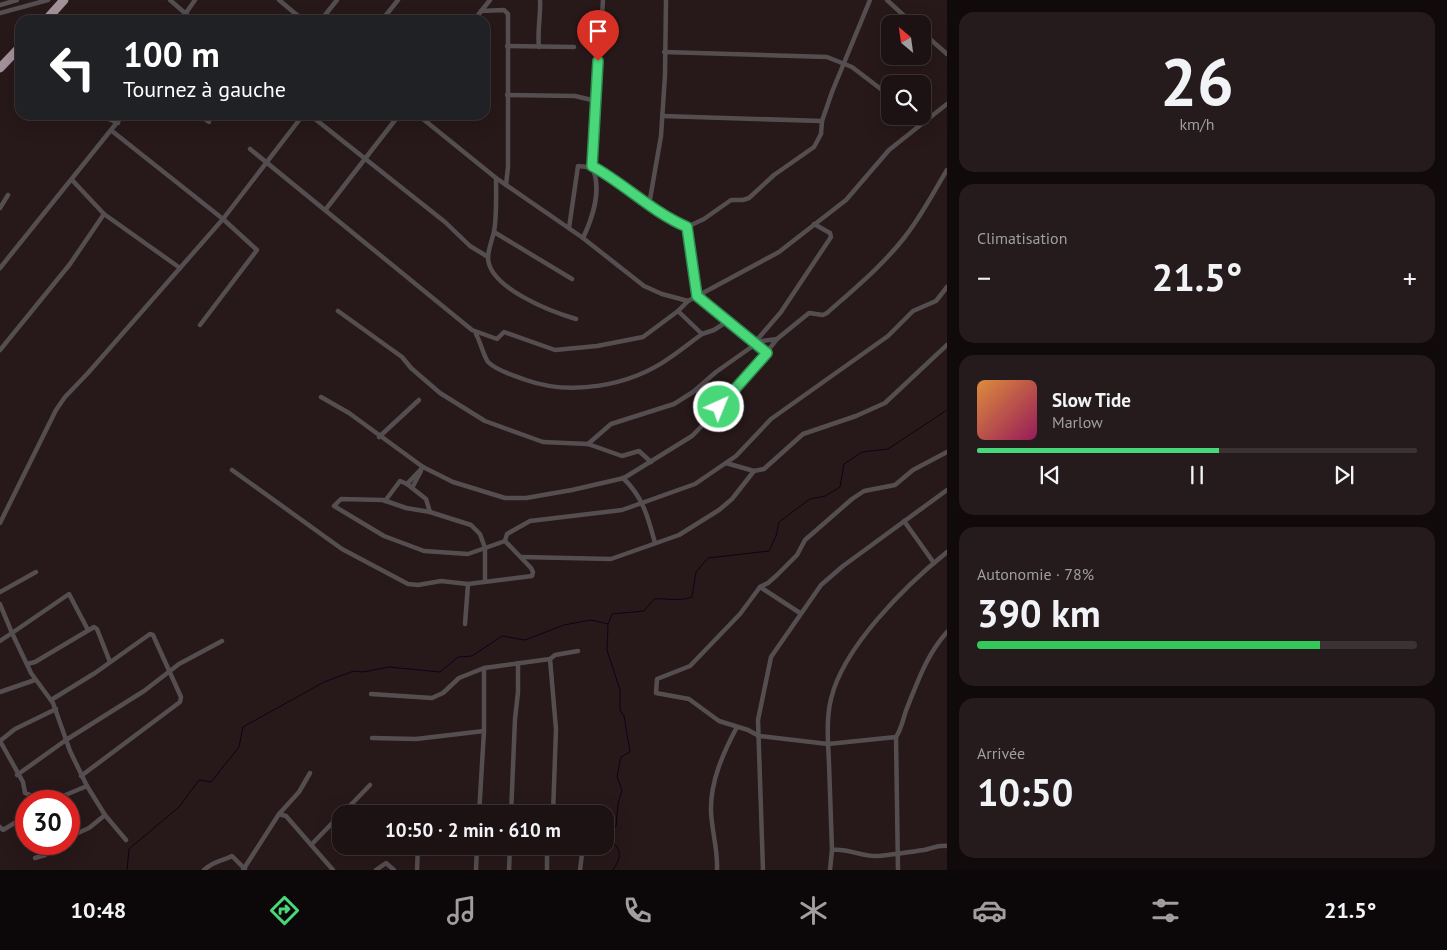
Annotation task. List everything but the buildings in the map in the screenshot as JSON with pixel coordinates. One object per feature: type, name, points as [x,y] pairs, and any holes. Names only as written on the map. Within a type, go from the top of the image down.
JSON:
[{"type":"highway","points":[[50,15],[64,0]]},
{"type":"highway","points":[[0,68],[15,58]]},
{"type":"street","points":[[0,5],[17,0]]},
{"type":"street","points":[[0,12],[48,0]]},
{"type":"street","points":[[170,0],[187,15]]},
{"type":"street","points":[[185,13],[195,0]]},
{"type":"street","points":[[279,0],[297,15]]},
{"type":"street","points":[[325,15],[337,0]]},
{"type":"street","points":[[386,15],[398,0]]},
{"type":"street","points":[[478,15],[490,0]]},
{"type":"street","points":[[539,46],[537,31],[541,15],[540,0]]},
{"type":"street","points":[[583,238],[590,221],[598,183],[592,166],[603,0]]},
{"type":"street","points":[[649,205],[662,116],[666,0]]},
{"type":"street","points":[[569,228],[578,166],[592,166],[611,176],[673,222],[687,227],[704,219],[731,200],[749,198],[774,175],[811,150],[820,134],[822,121],[844,62],[870,0]]},
{"type":"street","points":[[887,0],[903,15]]},
{"type":"street","points":[[481,11],[504,10],[508,14],[510,22],[507,46],[508,167],[506,185]]},
{"type":"street","points":[[931,40],[947,54]]},
{"type":"street","points":[[507,46],[574,47]]},
{"type":"street","points":[[664,52],[827,57],[844,62],[865,75],[881,88]]},
{"type":"street","points":[[507,95],[575,96],[596,101]]},
{"type":"street","points":[[250,148],[326,209],[397,271],[476,333],[497,339],[504,332],[555,350],[579,348],[643,337],[678,311],[688,301],[769,260],[846,200],[884,155],[947,104]]},
{"type":"street","points":[[662,116],[822,121]]},
{"type":"street","points":[[111,120],[118,123]]},
{"type":"street","points":[[0,268],[120,120]]},
{"type":"street","points":[[0,523],[50,419],[64,397],[88,373],[223,219],[299,120]]},
{"type":"street","points":[[316,120],[445,222],[478,252],[488,257]]},
{"type":"street","points":[[326,209],[395,120]]},
{"type":"street","points":[[424,120],[496,178],[583,238],[644,286],[662,294],[688,301]]},
{"type":"street","points":[[112,131],[223,219],[257,250],[200,325]]},
{"type":"street","points":[[321,397],[349,413],[379,437],[423,467],[453,482],[505,498],[526,498],[623,478],[692,436],[734,392],[777,339],[810,313],[823,315],[827,313],[875,270],[904,239],[923,213],[947,170]]},
{"type":"street","points":[[496,178],[494,232],[488,257],[490,267],[495,275],[512,289],[542,307],[576,319]]},
{"type":"street","points":[[73,180],[104,214],[180,268]]},
{"type":"street","points":[[0,208],[8,195]]},
{"type":"street","points":[[0,350],[70,264],[104,214]]},
{"type":"street","points":[[588,444],[611,424],[674,404],[694,392],[754,342],[781,312],[831,237],[830,233],[814,224]]},
{"type":"street","points":[[687,227],[697,296],[767,353]]},
{"type":"street","points":[[494,232],[572,279]]},
{"type":"street","points":[[485,580],[485,548],[480,534],[471,525],[386,501],[341,499],[334,506],[384,536],[424,551],[468,554],[481,551],[485,548],[504,541],[507,534],[530,520],[622,510],[642,503],[695,484],[726,463],[770,419],[888,336],[913,311],[936,301],[947,287]]},
{"type":"street","points":[[338,311],[402,357],[411,368],[440,393],[485,422],[516,431],[536,440],[588,444],[622,456],[639,451],[651,462]]},
{"type":"street","points":[[678,311],[702,334]]},
{"type":"street","points":[[476,333],[489,363],[514,376],[538,384],[571,388],[602,384],[637,374],[668,360],[702,334],[714,330],[728,320]]},
{"type":"street","points":[[754,342],[777,339]]},
{"type":"street","points":[[522,557],[612,559],[679,534],[719,510],[732,499],[754,471],[770,465],[804,434],[856,416],[885,403],[947,345]]},
{"type":"street","points":[[379,437],[419,400]]},
{"type":"street","points":[[896,737],[828,744],[759,736],[748,730],[719,721],[688,699],[656,693],[656,679],[690,666],[750,603],[760,586],[768,583],[777,575],[797,555],[805,540],[852,499],[864,491],[896,485],[913,470],[947,452]]},
{"type":"street","points":[[726,463],[754,471]]},
{"type":"street","points":[[407,484],[423,467]]},
{"type":"street","points":[[412,488],[423,467]]},
{"type":"street","points":[[232,470],[342,549],[408,584],[418,586],[441,581],[468,584],[485,580],[532,576],[533,572],[522,557],[504,541]]},
{"type":"street","points":[[623,478],[635,489],[642,503],[655,543]]},
{"type":"street","points":[[386,501],[396,484],[400,481],[407,484],[426,499],[430,512]]},
{"type":"street","points":[[763,870],[758,720],[771,657],[821,585],[947,490]]},
{"type":"street","points":[[904,522],[934,563]]},
{"type":"street","points":[[830,870],[832,850],[828,744],[830,699],[843,666],[895,600],[947,552]]},
{"type":"street","points":[[0,592],[36,572]]},
{"type":"street","points":[[465,624],[468,584]]},
{"type":"street","points":[[760,586],[800,613]]},
{"type":"street","points":[[0,641],[69,594],[88,630]]},
{"type":"street","points":[[0,604],[26,664],[35,680],[56,708],[66,740],[81,776],[105,815],[126,840]]},
{"type":"street","points":[[26,664],[35,662],[94,627],[97,629],[110,662]]},
{"type":"street","points":[[898,870],[896,737],[902,726],[906,709],[925,662],[947,632]]},
{"type":"street","points":[[51,700],[150,634],[153,636],[170,670],[181,699],[180,702],[81,776]]},
{"type":"street","points":[[17,775],[66,740],[144,691],[170,670],[222,641]]},
{"type":"street","points":[[371,694],[432,698],[443,693],[459,678],[484,668],[550,659],[555,655],[578,651]]},
{"type":"street","points":[[550,659],[556,729],[553,805]]},
{"type":"street","points":[[512,805],[518,663]]},
{"type":"street","points":[[480,805],[484,732],[484,668]]},
{"type":"street","points":[[0,692],[35,680]]},
{"type":"street","points":[[24,790],[23,782],[2,749],[0,741],[14,730],[56,708]]},
{"type":"street","points":[[717,870],[718,855],[711,811],[714,788],[718,768],[737,727]]},
{"type":"street","points":[[372,738],[416,739],[484,732]]},
{"type":"street","points":[[204,870],[213,861],[225,860],[232,856],[244,869],[280,814],[299,792],[310,773]]},
{"type":"street","points":[[350,805],[370,785]]},
{"type":"street","points":[[77,790],[87,786]]},
{"type":"street","points":[[280,814],[286,816],[334,870]]},
{"type":"street","points":[[80,832],[89,828],[105,815]]},
{"type":"street","points":[[0,827],[3,830],[15,823]]},
{"type":"street","points":[[311,845],[332,823]]},
{"type":"street","points":[[832,850],[844,848],[868,856],[947,846]]},
{"type":"street","points":[[35,858],[45,855]]},
{"type":"street","points":[[417,870],[418,855]]},
{"type":"street","points":[[476,870],[477,855]]},
{"type":"street","points":[[509,870],[510,855]]},
{"type":"street","points":[[547,855],[547,869]]},
{"type":"street","points":[[580,870],[582,855]]},
{"type":"street","points":[[376,870],[386,863],[394,870]]},
{"type":"waterway","points":[[127,870],[129,849],[179,807],[199,780],[211,782],[239,747],[243,727],[324,682],[354,671],[363,672],[389,667],[440,672],[458,657],[472,656],[502,636],[525,640],[564,625],[591,620],[608,624],[612,614],[644,611],[654,599],[678,600],[692,597],[696,572],[708,558],[769,551],[776,536],[779,522],[810,499],[825,496],[840,487],[844,464],[862,452],[888,449],[947,410]]},
{"type":"waterway","points":[[608,625],[607,650],[620,690],[620,710],[624,716],[630,752],[621,757],[617,777],[622,790],[618,804],[616,826],[610,833],[610,840],[619,851],[619,858],[613,870]]},
{"type":"route","points":[[598,61],[592,166],[611,176],[673,222],[687,227],[697,296],[722,314],[745,337],[767,353],[719,407]]}]
